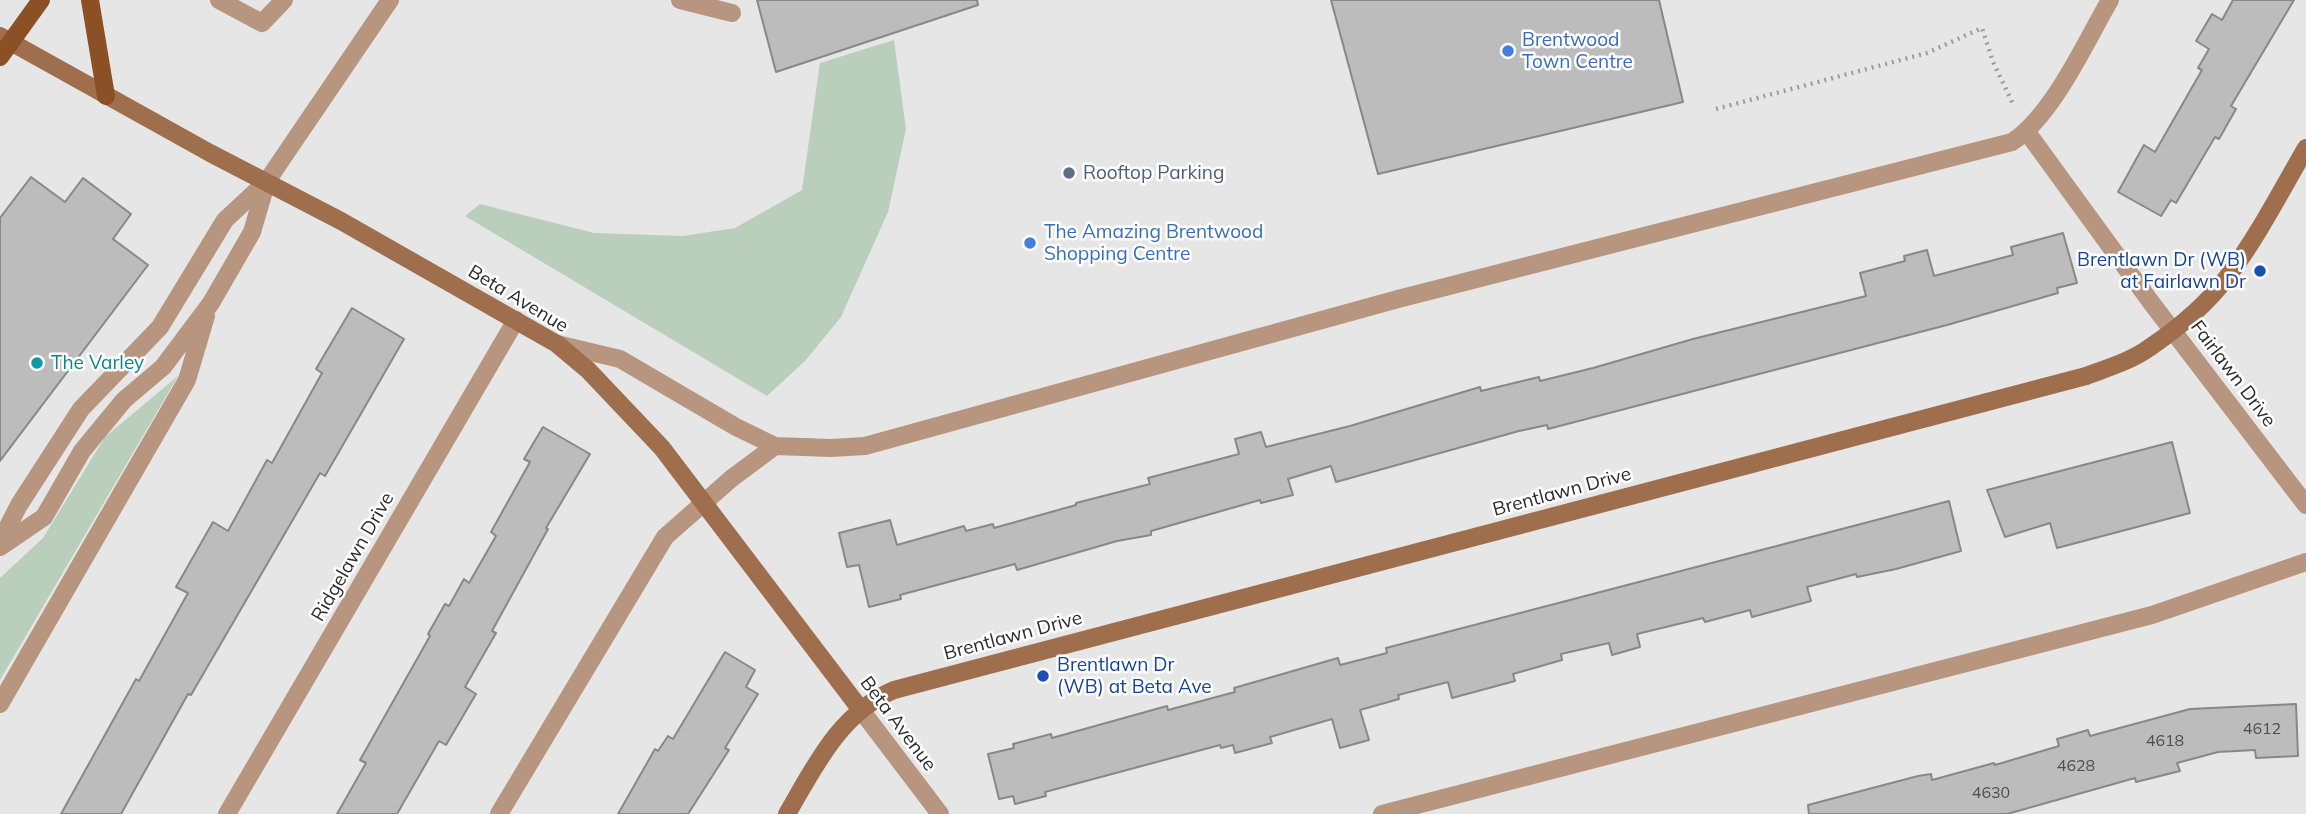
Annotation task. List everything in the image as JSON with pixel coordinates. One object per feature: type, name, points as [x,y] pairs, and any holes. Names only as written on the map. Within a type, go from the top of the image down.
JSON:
[{"type":"main road","points":[[4,45],[41,0]]},
{"type":"main road","points":[[90,0],[106,96]]},
{"type":"street","points":[[219,0],[262,23],[284,0]]},
{"type":"street","points":[[0,542],[19,505],[80,409],[160,327],[225,219],[267,181],[390,0]]},
{"type":"street","points":[[680,0],[732,13]]},
{"type":"street","points":[[557,344],[620,359],[736,427],[775,446],[865,446],[1398,299],[2012,142],[2027,132],[2054,97],[2110,0]]},
{"type":"street","name":"Beta Avenue","points":[[4,45],[267,181],[557,344],[625,407],[662,448],[940,814]]},
{"type":"street","name":"Fairlawn Drive","points":[[2027,132],[2150,301],[2306,505]]},
{"type":"street","name":"Brentlawn Drive","points":[[787,814],[839,730],[861,710],[894,690],[2086,376],[2123,362],[2148,349],[2173,329],[2227,278],[2249,246],[2306,148]]},
{"type":"street","points":[[0,547],[44,517],[82,451],[124,400],[163,367],[211,303],[252,232],[267,181]]},
{"type":"street","points":[[0,704],[187,380],[211,303]]},
{"type":"street","name":"Ridgelawn Drive","points":[[226,814],[516,320]]},
{"type":"street","points":[[499,814],[666,537],[732,478],[775,446]]},
{"type":"street","points":[[1382,814],[2152,615],[2306,562]]},
{"type":"path","points":[[1716,109],[1927,53],[1982,28],[1993,62],[2027,132]]},
{"type":"green space","points":[[894,40],[906,129],[888,212],[841,317],[805,361],[767,396],[465,216],[480,204],[594,233],[683,236],[735,228],[802,190],[820,63]]},
{"type":"green space","points":[[178,376],[0,680],[0,578],[43,538],[105,437]]},
{"type":"building","points":[[757,0],[977,0],[978,5],[776,72]]},
{"type":"building","name":"Brentwood Town Centre","points":[[1331,0],[1659,0],[1683,102],[1378,174]]},
{"type":"building","points":[[2233,0],[2294,0],[2231,106],[2236,109],[2219,139],[2215,137],[2176,203],[2171,200],[2161,216],[2118,192],[2144,145],[2155,152],[2202,70],[2198,68],[2209,49],[2196,41],[2212,14],[2222,20]]},
{"type":"building","name":"The Varley","points":[[31,177],[65,202],[83,178],[131,214],[113,239],[148,265],[0,461],[0,218]]},
{"type":"building","points":[[2063,233],[2077,283],[2057,288],[2058,293],[1947,325],[1548,429],[1547,425],[1519,431],[1336,482],[1331,466],[1288,479],[1293,495],[1261,503],[1260,500],[1151,531],[1151,535],[1117,541],[1017,570],[1015,564],[900,595],[901,599],[869,607],[859,565],[847,567],[839,533],[890,520],[897,545],[964,526],[966,531],[993,524],[994,528],[1150,484],[1148,478],[1239,454],[1235,439],[1261,432],[1266,447],[1350,426],[1480,387],[1481,391],[1593,368],[1693,339],[1866,296],[1860,273],[1905,261],[1904,256],[1927,250],[1934,276],[2013,255],[2011,247]]},
{"type":"building","points":[[352,308],[404,339],[325,476],[320,473],[191,695],[188,694],[121,814],[61,814],[136,679],[139,681],[188,593],[176,587],[213,522],[228,531],[267,460],[272,463],[322,373],[316,369]]},
{"type":"building","points":[[543,427],[590,454],[546,528],[548,529],[492,631],[496,633],[465,687],[476,694],[446,745],[439,741],[397,814],[337,814],[366,763],[360,760],[430,636],[428,634],[445,604],[449,606],[464,579],[469,583],[496,536],[491,532],[530,462],[524,459]]},
{"type":"building","points":[[2172,442],[2190,513],[2057,548],[2050,523],[2005,537],[1987,490]]},
{"type":"building","points":[[1949,501],[1961,551],[1896,569],[1857,577],[1856,574],[1807,587],[1811,601],[1752,617],[1750,610],[1705,622],[1703,618],[1637,634],[1640,647],[1612,655],[1609,643],[1561,654],[1562,660],[1513,674],[1515,681],[1452,698],[1448,682],[1398,695],[1399,699],[1360,710],[1369,740],[1340,748],[1332,719],[1270,737],[1272,743],[1235,753],[1233,745],[1221,748],[1220,745],[1045,792],[1046,796],[1015,804],[1013,796],[999,799],[988,754],[1014,748],[1013,744],[1051,734],[1052,738],[1167,706],[1168,710],[1235,692],[1234,688],[1338,658],[1340,665],[1387,653],[1386,648]]},
{"type":"building","points":[[725,652],[755,670],[746,687],[758,694],[725,748],[729,750],[688,814],[618,814],[655,749],[658,751],[668,736],[673,739]]},
{"type":"building","points":[[2296,704],[2298,756],[2256,758],[2255,750],[2218,752],[2177,763],[2180,771],[2136,782],[2135,778],[2007,814],[1809,814],[1808,805],[1918,776],[1931,774],[1932,780],[1994,763],[1995,765],[2059,746],[2057,739],[2088,730],[2090,736],[2190,709]]},
{"type":"place","name":"Brentwood Town Centre","points":[[1508,51]]},
{"type":"place","name":"Rooftop Parking","points":[[1069,173]]},
{"type":"place","name":"The Amazing Brentwood Shopping Centre","points":[[1030,243]]},
{"type":"place","name":"Brentlawn Dr (WB) at Fairlawn Dr","points":[[2260,271]]},
{"type":"place","name":"The Varley","points":[[37,363]]},
{"type":"place","name":"Brentlawn Dr (WB) at Beta Ave","points":[[1043,676]]}]
